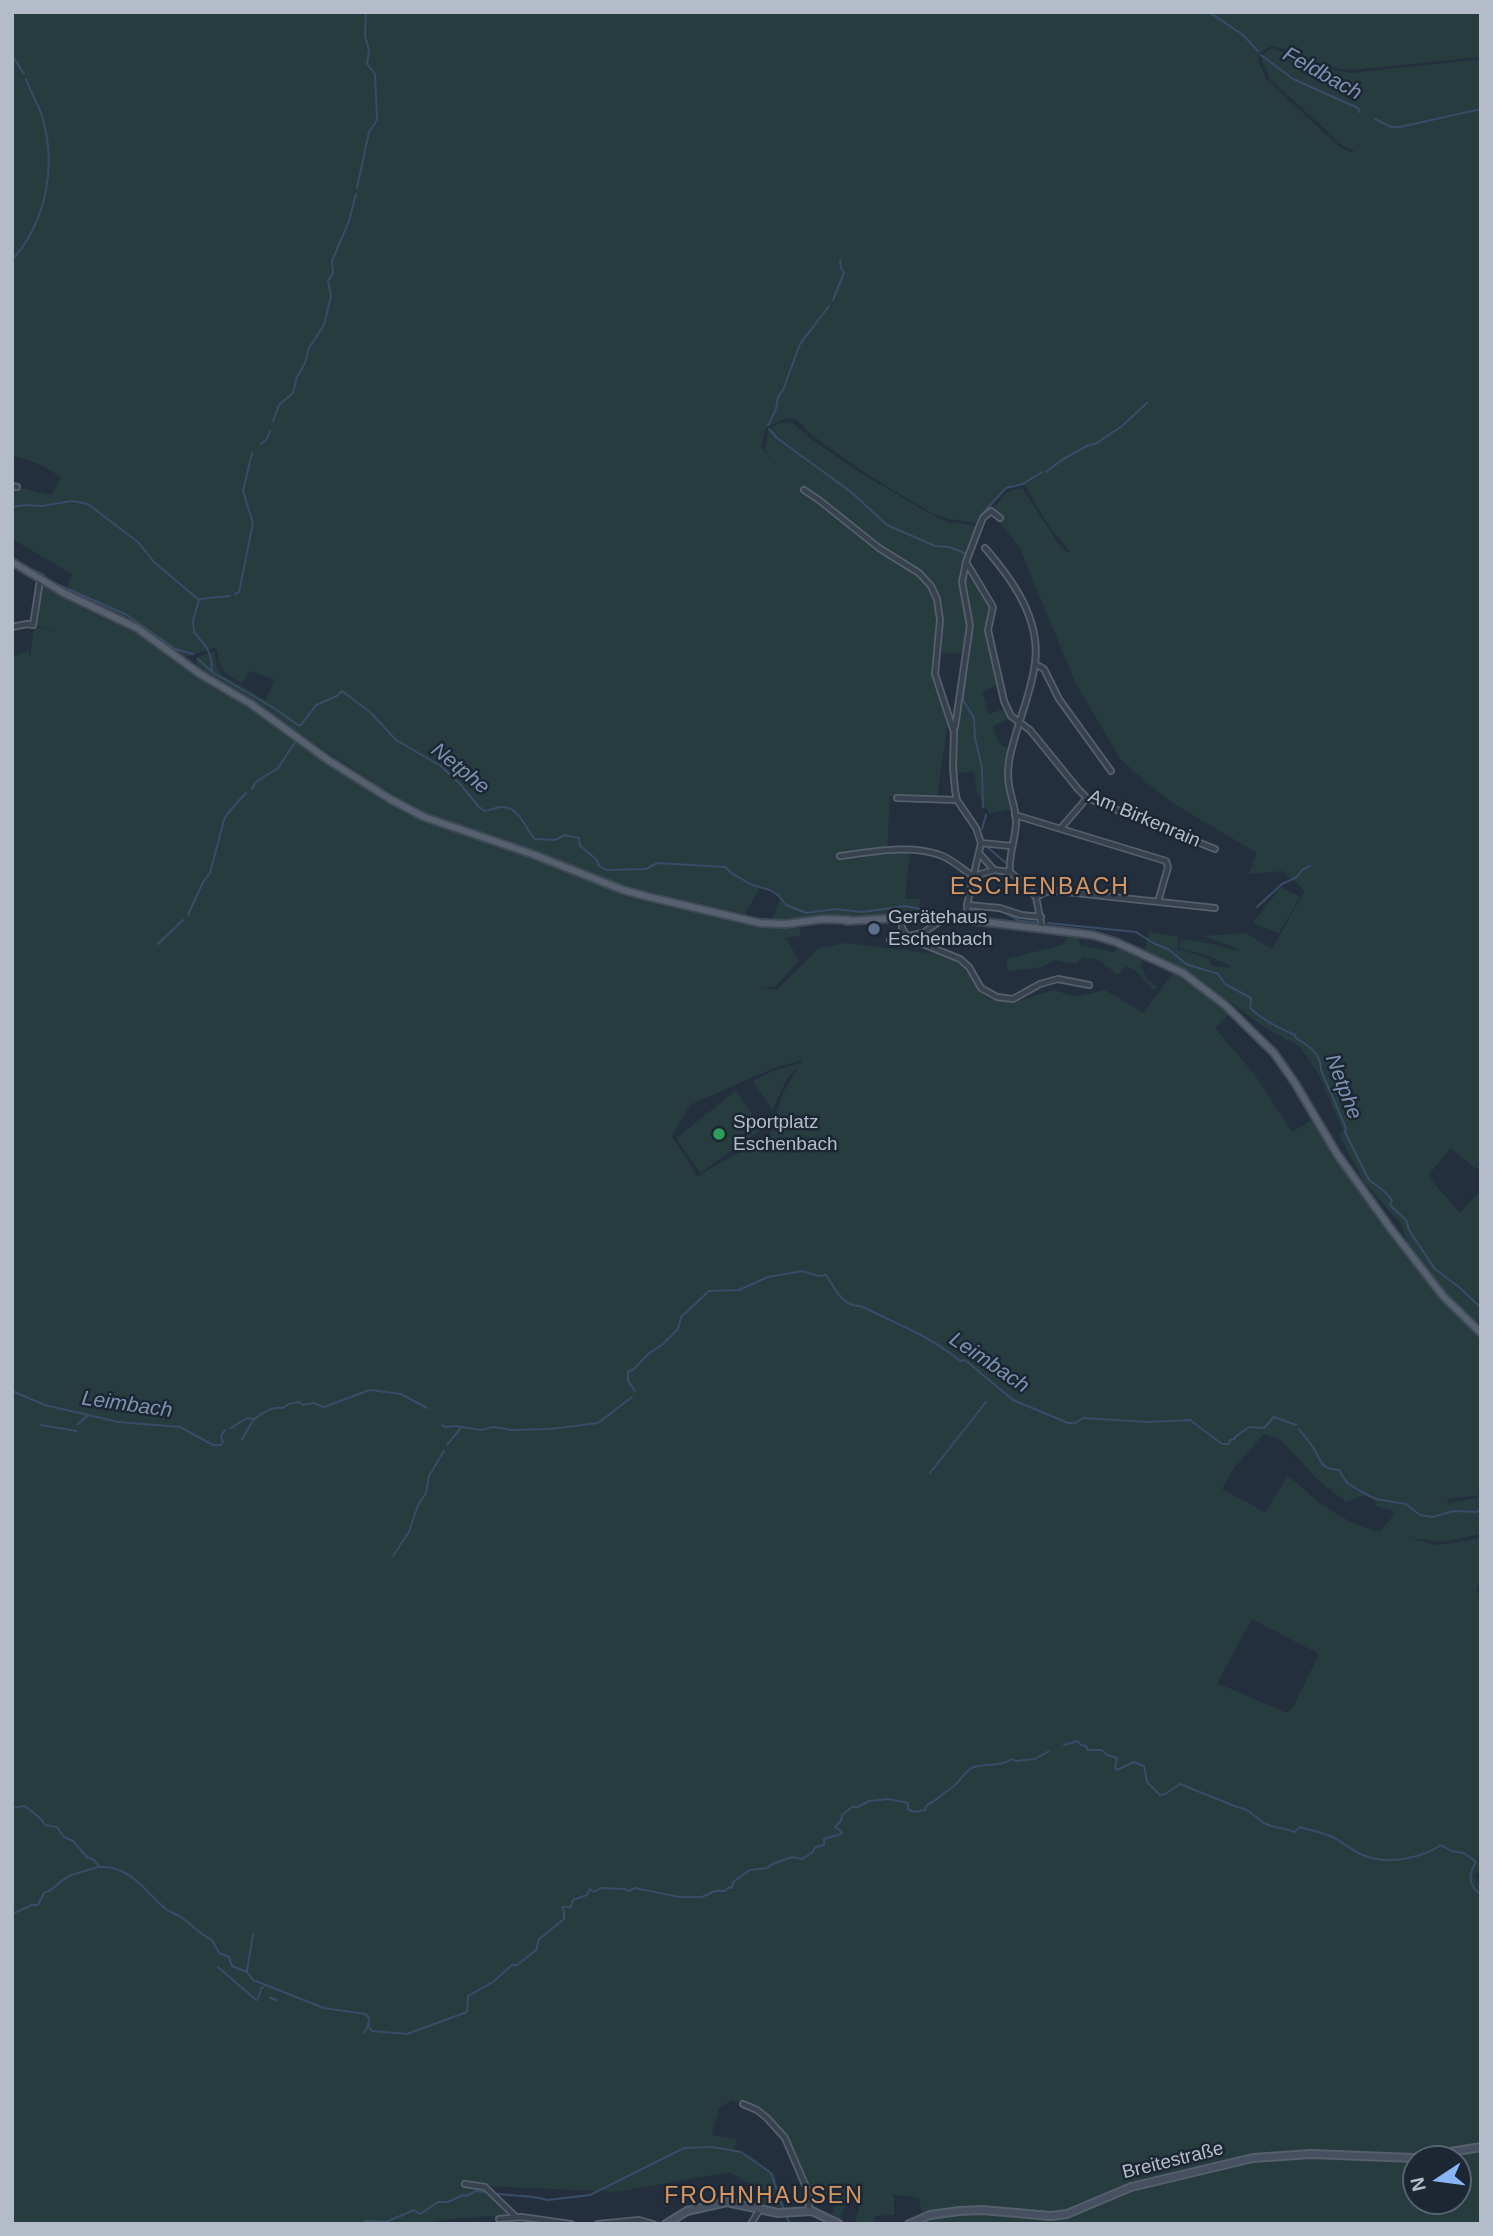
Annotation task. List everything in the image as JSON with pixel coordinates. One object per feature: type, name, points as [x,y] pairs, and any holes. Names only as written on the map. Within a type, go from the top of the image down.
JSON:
[{"type":"main road","points":[[12,562],[40,580],[130,624],[363,782],[424,817],[532,854],[622,890],[776,925],[823,919],[944,919],[967,912],[1042,928],[1093,935],[1116,942],[1183,973],[1225,1005],[1273,1053],[1295,1083],[1337,1154],[1391,1229],[1443,1296],[1481,1333]]},
{"type":"street","points":[[804,490],[879,548],[914,569],[931,586],[939,609],[935,674],[954,732]]},
{"type":"street","points":[[1000,518],[991,511],[983,519],[966,562],[962,582],[970,626],[954,732],[953,767],[957,800],[976,828],[981,843],[967,912],[1000,908],[1021,915],[1041,917]]},
{"type":"street","points":[[985,548],[1007,574],[1025,606],[1036,645],[1035,664],[1009,772],[1008,790],[1016,825],[1010,872]]},
{"type":"street","name":"Am Birkenrain","points":[[966,562],[993,607],[988,630],[1001,690],[1011,716],[1030,730],[1087,798],[1215,849]]},
{"type":"street","points":[[12,627],[33,625],[40,580]]},
{"type":"street","points":[[1035,664],[1044,669],[1059,699],[1111,771]]},
{"type":"street","points":[[897,798],[957,800]]},
{"type":"street","points":[[1061,828],[1087,798]]},
{"type":"street","points":[[1015,815],[1166,861],[1168,867],[1158,902]]},
{"type":"street","points":[[981,843],[1012,846]]},
{"type":"street","points":[[840,856],[906,850],[931,853],[945,857],[973,876]]},
{"type":"street","points":[[979,853],[994,870]]},
{"type":"street","points":[[973,876],[994,870],[1010,872],[1036,897],[1042,928]]},
{"type":"street","points":[[1036,897],[1056,891],[1214,908]]},
{"type":"street","points":[[902,917],[902,928],[908,938],[960,959],[969,967],[981,988],[997,998],[1013,999],[1053,980],[1089,985]]},
{"type":"street","points":[[890,940],[927,932],[944,919]]},
{"type":"street","points":[[743,2104],[757,2110],[785,2138],[809,2194],[809,2211]]},
{"type":"street","name":"Breitestraße","points":[[909,2224],[930,2215],[958,2211],[982,2210],[1059,2216],[1131,2187],[1253,2158],[1311,2154],[1414,2158],[1481,2147]]},
{"type":"street","points":[[465,2183],[485,2187],[516,2217]]},
{"type":"street","points":[[666,2224],[687,2211],[720,2203],[785,2212],[809,2211],[838,2223]]},
{"type":"street","points":[[751,2224],[760,2209]]},
{"type":"street","points":[[499,2220],[516,2217],[571,2224]]},
{"type":"street","points":[[598,2224],[631,2220],[653,2224]]},
{"type":"green space","points":[[12,12],[1481,12],[1481,57],[1352,70],[1328,67],[1271,46],[1260,54],[1258,61],[1267,80],[1340,147],[1352,153],[1354,151],[1342,145],[1270,79],[1262,55],[1272,48],[1327,69],[1352,73],[1481,59],[1481,1172],[1450,1148],[1428,1176],[1460,1213],[1481,1190],[1481,1329],[1430,1275],[1408,1246],[1402,1225],[1364,1182],[1339,1135],[1343,1131],[1319,1075],[1300,1047],[1264,1027],[1188,971],[1145,950],[1149,932],[1179,937],[1177,949],[1208,958],[1212,966],[1230,968],[1231,966],[1209,956],[1179,948],[1181,939],[1237,951],[1237,948],[1203,936],[1246,933],[1272,949],[1305,891],[1283,871],[1249,874],[1257,853],[1176,805],[1121,760],[1075,682],[1019,546],[991,512],[1008,492],[1023,489],[1058,543],[1070,552],[1049,526],[1025,486],[1017,483],[1004,489],[977,523],[950,519],[933,514],[862,471],[813,436],[797,420],[783,419],[766,428],[761,447],[779,468],[765,450],[768,430],[779,423],[792,422],[811,439],[859,472],[932,515],[948,522],[976,527],[960,576],[968,628],[965,654],[934,653],[933,674],[948,721],[937,797],[890,796],[887,853],[910,851],[905,899],[920,899],[918,913],[772,921],[781,897],[771,889],[760,886],[741,923],[800,928],[800,936],[786,938],[799,961],[775,987],[758,989],[778,989],[819,948],[845,943],[937,954],[957,959],[963,964],[975,986],[988,999],[1012,1003],[1054,990],[1081,996],[1105,990],[1143,1013],[1173,973],[1230,1013],[1215,1028],[1255,1075],[1292,1132],[1313,1119],[1341,1163],[1430,1285],[1481,1337],[1481,1495],[1448,1499],[1447,1503],[1481,1497],[1481,1534],[1441,1542],[1407,1537],[1437,1545],[1481,1538],[1481,1576],[1477,1592],[1481,1593],[1481,1870],[1474,1877],[1478,1882],[1481,1876],[1481,2224],[924,2224],[919,2198],[890,2194],[894,2196],[894,2215],[875,2216],[874,2224],[855,2224],[863,2193],[851,2192],[840,2219],[832,2215],[836,2202],[810,2191],[782,2131],[757,2109],[731,2100],[719,2109],[712,2135],[737,2139],[734,2149],[752,2157],[774,2174],[783,2208],[757,2204],[766,2193],[729,2172],[617,2192],[486,2186],[507,2215],[440,2220],[432,2224],[12,2224],[12,657],[29,650],[30,659],[34,627],[58,632],[34,625],[41,584],[125,624],[184,668],[435,824],[541,859],[541,854],[473,832],[415,809],[197,668],[196,658],[214,651],[218,670],[224,676],[265,700],[275,680],[250,671],[242,683],[223,669],[216,647],[182,658],[137,623],[66,590],[72,574],[12,539],[12,486],[52,495],[61,477],[39,464],[12,455]],"holes":[[[802,1060],[801,1063],[775,1070],[753,1081],[773,1111],[786,1082],[798,1067],[784,1091],[769,1136],[697,1176],[672,1136],[690,1105],[774,1068]],[[1264,1434],[1281,1440],[1319,1481],[1346,1502],[1364,1495],[1376,1501],[1375,1506],[1396,1512],[1380,1532],[1341,1517],[1288,1476],[1265,1512],[1222,1489],[1234,1468]],[[1252,1619],[1319,1654],[1294,1705],[1287,1713],[1217,1683]]]},
{"type":"green space","points":[[966,565],[991,607],[986,631],[998,685],[982,692],[989,714],[1004,709],[1009,719],[993,726],[999,744],[1010,748],[1008,778],[1012,809],[989,814],[977,793],[974,771],[956,774],[957,732],[971,626],[963,581]]},
{"type":"green space","points":[[1281,887],[1300,897],[1279,933],[1253,923]]},
{"type":"green space","points":[[1071,934],[1079,937],[1079,945],[1113,952],[1119,947],[1144,958],[1140,965],[1148,980],[1157,987],[1154,990],[1135,970],[1126,966],[1118,975],[1097,959],[1083,957],[1076,964],[1055,960],[1042,967],[1008,971],[1006,959],[1062,945]]},
{"type":"green space","name":"Sportplatz Eschenbach","points":[[736,1091],[762,1129],[700,1173],[676,1138]]},
{"type":"waterway","points":[[357,188],[369,132],[377,120],[375,74],[367,64],[369,50],[365,36],[366,12]]},
{"type":"waterway","name":"Feldbach","points":[[1209,12],[1243,35],[1258,51]]},
{"type":"waterway","points":[[12,55],[24,74]]},
{"type":"waterway","name":"Feldbach","points":[[1261,55],[1293,79],[1358,108],[1359,112]]},
{"type":"waterway","points":[[12,260],[34,227],[46,190],[48,170],[46,132],[26,79]]},
{"type":"waterway","name":"Feldbach","points":[[1375,119],[1391,127],[1400,127],[1481,109]]},
{"type":"waterway","points":[[273,421],[279,405],[293,393],[309,348],[324,325],[331,296],[328,281],[333,273],[332,261],[349,221],[356,194]]},
{"type":"waterway","points":[[833,300],[844,273],[840,260]]},
{"type":"waterway","points":[[768,425],[800,344],[829,306]]},
{"type":"waterway","points":[[1046,472],[1063,459],[1097,443],[1122,426],[1147,403]]},
{"type":"waterway","points":[[769,429],[777,438],[851,492],[887,525],[935,546],[949,547],[967,554]]},
{"type":"waterway","points":[[261,444],[270,431]]},
{"type":"waterway","points":[[235,594],[239,592],[253,523],[243,491],[252,453]]},
{"type":"waterway","points":[[979,523],[981,515],[1006,488],[1023,484],[1042,472]]},
{"type":"waterway","name":"Netphe","points":[[12,507],[72,501],[88,504],[139,543],[154,562],[199,600],[193,621],[194,632],[207,648],[212,672],[298,725],[301,725],[316,705],[342,691],[370,712],[396,740],[441,766],[479,807],[485,811],[508,808],[522,819],[535,839],[555,840],[565,835],[579,838],[580,846],[606,870],[646,869],[657,863],[725,867],[752,885],[770,890],[786,905],[807,913],[834,909],[863,912],[905,906],[957,914],[981,909],[992,910],[1003,912],[1020,921],[1035,922]]},
{"type":"waterway","points":[[33,570],[44,575]]},
{"type":"waterway","points":[[59,585],[127,615],[175,649],[193,654]]},
{"type":"waterway","points":[[200,599],[230,596]]},
{"type":"waterway","points":[[968,656],[963,700],[974,718],[975,738],[982,767],[983,807]]},
{"type":"waterway","points":[[198,659],[212,672]]},
{"type":"waterway","points":[[252,789],[256,782],[278,768],[296,741]]},
{"type":"waterway","points":[[188,915],[210,873],[224,820],[246,793]]},
{"type":"waterway","points":[[982,829],[986,815]]},
{"type":"waterway","points":[[986,846],[1006,863]]},
{"type":"waterway","points":[[1257,907],[1282,884],[1297,877],[1302,870],[1310,866]]},
{"type":"waterway","points":[[158,944],[183,920]]},
{"type":"waterway","name":"Netphe","points":[[1048,923],[1136,932],[1168,949],[1186,964],[1218,974],[1225,984],[1251,998],[1250,1008],[1255,1013],[1295,1035],[1310,1048],[1319,1059],[1321,1070],[1346,1128],[1345,1132],[1369,1180],[1392,1200],[1390,1205],[1406,1220],[1409,1230],[1435,1269],[1481,1308]]},
{"type":"waterway","name":"Leimbach","points":[[635,1391],[628,1381],[628,1371],[633,1370],[648,1354],[663,1344],[678,1329],[681,1317],[709,1291],[739,1290],[768,1277],[802,1271],[819,1276],[826,1275],[844,1300],[925,1337],[960,1361],[965,1360],[1013,1400],[1068,1423],[1075,1423],[1083,1418],[1147,1422],[1190,1420],[1222,1444],[1229,1444],[1230,1440],[1249,1427],[1264,1428],[1274,1417],[1296,1425]]},
{"type":"waterway","name":"Leimbach","points":[[231,1428],[247,1418],[254,1419],[268,1410],[283,1408],[289,1404],[313,1403],[324,1407],[370,1390],[401,1394],[427,1408]]},
{"type":"waterway","name":"Leimbach","points":[[12,1391],[45,1405],[118,1422],[180,1427],[213,1445],[221,1445],[221,1436],[225,1430]]},
{"type":"waterway","name":"Leimbach","points":[[442,1425],[481,1430],[493,1427],[512,1430],[598,1423],[632,1397]]},
{"type":"waterway","points":[[930,1473],[986,1402]]},
{"type":"waterway","points":[[78,1424],[88,1415]]},
{"type":"waterway","points":[[242,1439],[254,1419]]},
{"type":"waterway","points":[[41,1425],[76,1431]]},
{"type":"waterway","points":[[447,1445],[460,1429]]},
{"type":"waterway","name":"Leimbach","points":[[1299,1429],[1325,1466],[1339,1470],[1347,1483],[1376,1499],[1406,1504],[1420,1515],[1432,1517],[1454,1511],[1477,1512],[1481,1508]]},
{"type":"waterway","points":[[393,1556],[409,1532],[418,1505],[426,1493],[429,1476],[444,1451]]},
{"type":"waterway","points":[[1064,1745],[1077,1741],[1088,1750],[1102,1750],[1117,1758],[1117,1770],[1134,1762],[1144,1766],[1147,1782],[1160,1795],[1180,1784],[1245,1809],[1269,1825],[1294,1832],[1300,1827],[1323,1833],[1368,1857],[1386,1860],[1406,1858],[1441,1845],[1451,1851],[1464,1853],[1476,1862],[1471,1880],[1481,1894]]},
{"type":"waterway","points":[[12,1808],[25,1806],[45,1825],[57,1827],[64,1837],[73,1841],[100,1867],[121,1870],[129,1875],[167,1910],[212,1940],[219,1953],[229,1957],[232,1966],[247,1972],[253,1980],[324,2008],[365,2014],[369,2018],[368,2026],[372,2031],[407,2034],[467,2012],[468,1996],[493,1982],[512,1965],[517,1965],[536,1950],[539,1939],[564,1919],[562,1907],[571,1907],[573,1900],[587,1895],[590,1889],[594,1892],[601,1888],[628,1891],[635,1888],[679,1897],[702,1897],[715,1891],[725,1891],[729,1887],[732,1888],[733,1882],[750,1870],[768,1868],[792,1857],[802,1859],[813,1852],[815,1847],[824,1845],[824,1839],[841,1834],[835,1827],[841,1821],[842,1815],[852,1807],[869,1801],[889,1799],[908,1803],[908,1809],[914,1812],[925,1810],[927,1805],[954,1786],[971,1768],[1012,1759],[1035,1759],[1049,1751]]},
{"type":"waterway","points":[[12,1914],[38,1905],[44,1893],[71,1875],[98,1867]]},
{"type":"waterway","points":[[247,1971],[253,1934]]},
{"type":"waterway","points":[[218,1967],[255,1999]]},
{"type":"waterway","points":[[257,2000],[263,1988]]},
{"type":"waterway","points":[[270,1998],[277,2000]]},
{"type":"waterway","points":[[364,2033],[368,2026]]},
{"type":"waterway","points":[[497,2194],[548,2200],[590,2195],[684,2148],[712,2147],[741,2152],[771,2173],[784,2210]]},
{"type":"waterway","points":[[468,2195],[476,2191],[485,2192]]},
{"type":"waterway","points":[[362,2224],[366,2221],[386,2222],[414,2210],[420,2214],[438,2202],[467,2196]]},
{"type":"waterway","points":[[786,2215],[790,2224]]},
{"type":"place","name":"Gerätehaus Eschenbach","points":[[874,929]]},
{"type":"place","name":"Sportplatz Eschenbach","points":[[719,1134]]},
{"type":"district","name":"ESCHENBACH","points":[[1040,888]]},
{"type":"district","name":"FROHNHAUSEN","points":[[764,2197]]}]
